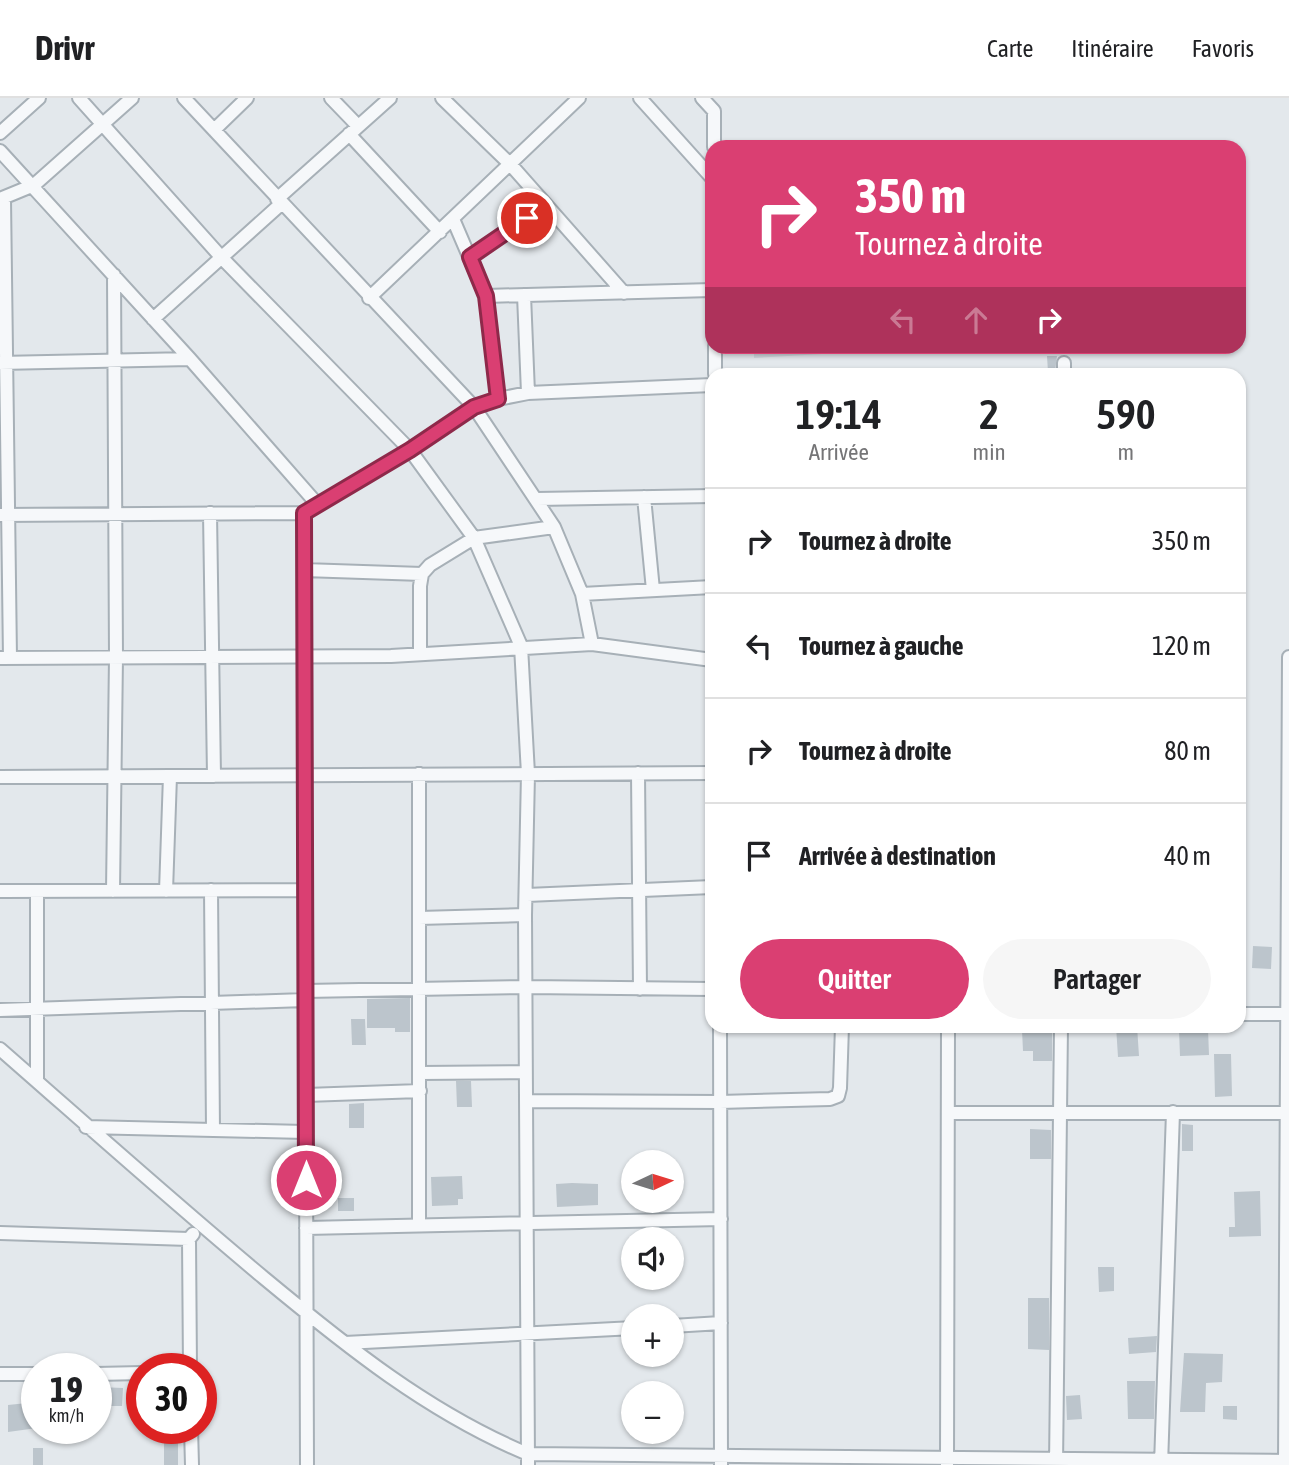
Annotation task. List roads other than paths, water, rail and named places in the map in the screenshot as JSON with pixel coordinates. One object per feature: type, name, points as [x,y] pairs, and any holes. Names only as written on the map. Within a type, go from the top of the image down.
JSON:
[{"type":"street","points":[[0,133],[39,98]]},
{"type":"street","points":[[79,98],[222,257],[410,450],[474,538],[521,646],[528,774],[525,915],[528,1459]]},
{"type":"street","points":[[132,98],[34,185],[2,199],[5,658],[304,656],[592,644],[705,659]]},
{"type":"street","points":[[184,98],[474,407],[554,527],[582,594],[592,644]]},
{"type":"street","points":[[214,130],[247,98]]},
{"type":"street","points":[[331,98],[354,130],[440,232]]},
{"type":"street","points":[[153,319],[390,98]]},
{"type":"street","points":[[442,98],[511,165],[624,293]]},
{"type":"street","points":[[369,298],[579,98]]},
{"type":"street","points":[[640,98],[705,170]]},
{"type":"street","points":[[702,98],[714,111],[714,140]]},
{"type":"street","points":[[0,151],[34,185],[318,505]]},
{"type":"street","points":[[470,257],[546,205]]},
{"type":"street","points":[[453,219],[486,296],[498,399]]},
{"type":"street","points":[[113,891],[116,657],[114,275]]},
{"type":"street","points":[[486,296],[705,290]]},
{"type":"street","points":[[524,295],[528,393]]},
{"type":"street","points":[[4,363],[190,359]]},
{"type":"street","points":[[5,515],[304,513],[410,450],[474,407],[498,399],[528,393],[705,385]]},
{"type":"street","points":[[537,499],[705,496]]},
{"type":"street","points":[[644,497],[653,590]]},
{"type":"street","points":[[210,513],[210,656],[214,775]]},
{"type":"street","points":[[304,513],[307,1465]]},
{"type":"street","points":[[304,570],[422,574],[474,538],[554,527]]},
{"type":"street","points":[[420,653],[422,574]]},
{"type":"street","points":[[582,594],[705,587]]},
{"type":"street","points":[[0,1049],[86,1127],[306,1313],[440,1412],[528,1459],[1286,1462],[1289,657]]},
{"type":"street","points":[[638,773],[640,989]]},
{"type":"street","points":[[0,776],[705,773]]},
{"type":"street","points":[[419,774],[419,1226]]},
{"type":"street","points":[[166,891],[170,776]]},
{"type":"street","points":[[527,895],[705,887]]},
{"type":"street","points":[[211,890],[214,1130]]},
{"type":"street","points":[[0,891],[305,890]]},
{"type":"street","points":[[37,891],[37,1081]]},
{"type":"street","points":[[419,918],[525,915]]},
{"type":"street","points":[[0,1010],[211,1005],[305,996],[527,987],[705,989]]},
{"type":"street","points":[[1246,1014],[1287,1014]]},
{"type":"street","points":[[720,1033],[721,1460]]},
{"type":"street","points":[[527,1101],[720,1102],[838,1096],[842,1033]]},
{"type":"street","points":[[947,1461],[948,1033]]},
{"type":"street","points":[[1056,1462],[1060,1033]]},
{"type":"street","points":[[420,1073],[525,1072]]},
{"type":"street","points":[[306,1095],[420,1091]]},
{"type":"street","points":[[1161,1462],[1173,1112]]},
{"type":"street","points":[[950,1113],[1286,1113]]},
{"type":"street","points":[[86,1127],[305,1132]]},
{"type":"street","points":[[306,1228],[721,1219]]},
{"type":"street","points":[[190,1353],[189,1239],[200,1225]]},
{"type":"street","points":[[0,1233],[189,1239]]},
{"type":"street","points":[[684,1325],[721,1323]]},
{"type":"street","points":[[345,1343],[621,1329]]},
{"type":"street","points":[[0,1374],[21,1374]]},
{"type":"street","points":[[191,1444],[192,1465]]}]
